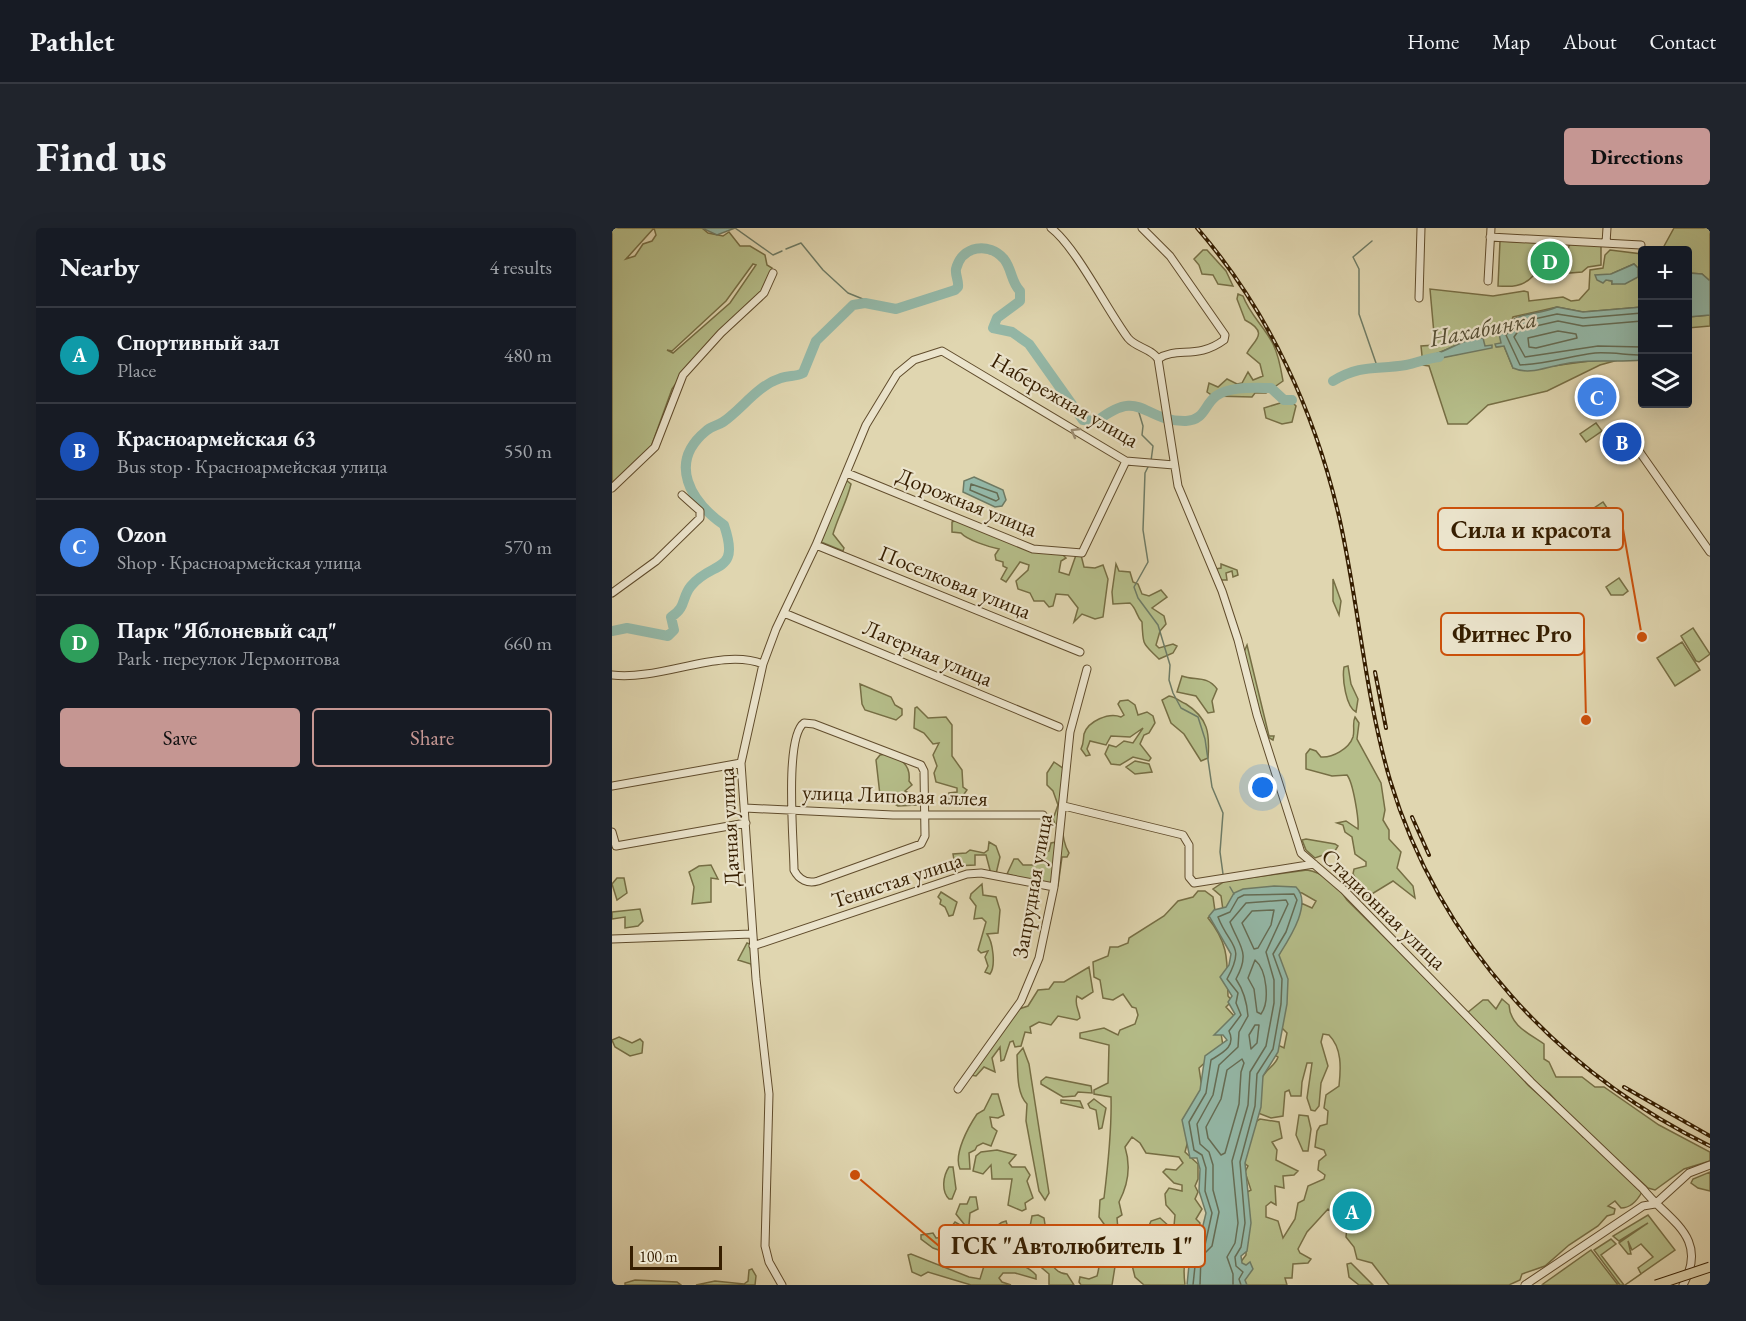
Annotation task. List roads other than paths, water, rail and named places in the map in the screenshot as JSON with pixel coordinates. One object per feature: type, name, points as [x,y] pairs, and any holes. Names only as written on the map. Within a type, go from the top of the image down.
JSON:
[{"type":"main road","points":[[1656,1285],[1710,1267]]},
{"type":"street","points":[[1051,228],[1073,255],[1131,341],[1155,354],[1158,359],[1166,354],[1202,352],[1222,342],[1225,335],[1221,327],[1170,256],[1142,228]]},
{"type":"street","points":[[1419,298],[1421,228]]},
{"type":"street","points":[[1488,281],[1491,228]]},
{"type":"street","points":[[1606,243],[1607,228]]},
{"type":"street","points":[[1490,237],[1641,245]]},
{"type":"street","points":[[612,488],[655,447],[682,375],[721,333],[764,293],[772,273]]},
{"type":"street","name":"Набережная улица","points":[[942,351],[1126,461],[1174,465]]},
{"type":"street","name":"Дачная улица","points":[[782,1285],[769,1262],[765,1246],[769,1094],[753,946],[741,763],[763,663],[866,425],[897,374],[914,360],[942,351]]},
{"type":"street","name":"Стадионная улица","points":[[1158,359],[1168,412],[1174,465],[1185,507],[1222,591],[1238,640],[1257,715],[1298,846],[1305,858],[1339,884],[1531,1082],[1643,1189],[1655,1204],[1673,1216],[1689,1241],[1690,1263],[1683,1285]]},
{"type":"street","points":[[1627,434],[1710,552]]},
{"type":"street","name":"Дорожная улица","points":[[846,473],[1033,549],[1082,553],[1126,461]]},
{"type":"street","points":[[612,593],[656,561],[700,518],[700,511],[682,495]]},
{"type":"street","name":"Поселковая улица","points":[[816,545],[1080,652]]},
{"type":"street","name":"Лагерная улица","points":[[784,614],[1059,727]]},
{"type":"street","points":[[612,675],[651,675],[739,657],[763,663]]},
{"type":"street","name":"Запрудная улица","points":[[958,1089],[1021,1001],[1032,979],[1042,947],[1054,887],[1070,732],[1087,669]]},
{"type":"street","points":[[807,723],[921,765],[924,771],[925,816],[925,836],[918,846],[810,883],[794,870],[792,810],[794,748],[798,729],[807,723]]},
{"type":"street","points":[[612,786],[741,763]]},
{"type":"street","points":[[1064,806],[1183,835],[1189,845],[1189,877],[1194,883],[1314,864]]},
{"type":"street","name":"улица Липовая аллея","points":[[745,808],[925,816],[1043,815]]},
{"type":"street","points":[[612,832],[616,846],[746,823]]},
{"type":"street","name":"Тенистая улица","points":[[753,946],[967,874],[981,873],[1054,887]]},
{"type":"street","points":[[612,939],[752,934]]},
{"type":"street","points":[[1525,1285],[1642,1206],[1655,1204],[1689,1173],[1710,1165]]},
{"type":"street","points":[[1533,1285],[1546,1272]]},
{"type":"water","points":[[702,228],[735,228],[717,235]]},
{"type":"water","points":[[1634,264],[1638,268],[1638,277],[1625,284],[1612,284],[1612,281],[1606,280],[1603,283],[1597,280],[1595,275],[1611,274]]},
{"type":"water","points":[[1692,273],[1702,274],[1710,281],[1710,315],[1692,317]]},
{"type":"water","points":[[1557,307],[1583,312],[1638,307],[1638,360],[1569,363],[1530,371],[1513,368],[1504,346],[1496,347],[1495,344],[1501,343],[1499,334],[1505,326],[1518,317]]},
{"type":"water","points":[[1476,338],[1483,338],[1485,346],[1492,345],[1492,348],[1426,361],[1426,357]]},
{"type":"water","points":[[974,477],[1003,490],[1006,500],[1002,506],[995,507],[963,492],[964,481]]},
{"type":"water","points":[[1274,886],[1296,887],[1301,894],[1302,902],[1298,921],[1279,955],[1288,979],[1287,1004],[1278,1052],[1263,1076],[1261,1107],[1245,1163],[1251,1223],[1247,1251],[1241,1256],[1242,1263],[1246,1265],[1250,1262],[1253,1269],[1245,1280],[1247,1285],[1187,1285],[1189,1265],[1186,1251],[1199,1242],[1206,1213],[1199,1191],[1200,1169],[1197,1158],[1190,1158],[1182,1120],[1200,1090],[1205,1056],[1227,1040],[1223,1035],[1214,1035],[1235,1014],[1228,1002],[1232,996],[1220,977],[1229,965],[1231,954],[1209,916],[1214,910],[1226,907],[1234,893],[1243,889]]},
{"type":"waterway","points":[[735,228],[773,255],[782,251]]},
{"type":"waterway","points":[[1372,241],[1353,257],[1359,269],[1359,314],[1377,366]]},
{"type":"waterway","points":[[786,249],[801,243],[823,270],[848,293],[890,310]]},
{"type":"waterway","name":"Нахабинка","points":[[612,631],[627,628],[668,636],[674,630],[671,617],[682,606],[691,586],[727,559],[729,552],[724,525],[702,505],[688,481],[686,469],[688,456],[694,443],[708,429],[730,417],[765,386],[781,378],[803,373],[816,341],[853,305],[865,303],[896,309],[955,290],[958,287],[956,269],[959,261],[970,251],[984,248],[991,250],[1007,263],[1020,291],[1020,301],[997,318],[993,328],[1012,332],[1029,344],[1083,420],[1097,421],[1124,406],[1142,408],[1171,420],[1192,420],[1201,415],[1216,396],[1242,388],[1271,388],[1284,400],[1292,400]]},
{"type":"waterway","name":"Нахабинка","points":[[1333,381],[1352,372],[1406,365],[1439,357]]},
{"type":"waterway","points":[[1137,406],[1143,426],[1142,435],[1153,446],[1151,461]]},
{"type":"waterway","points":[[1149,465],[1145,473],[1143,530],[1148,562],[1134,587],[1138,598],[1158,625],[1170,665],[1169,680],[1173,693],[1181,708],[1198,717],[1205,739],[1212,787],[1223,813],[1220,852],[1223,874]]},
{"type":"waterway","points":[[1230,887],[1234,894]]},
{"type":"railway","points":[[1197,228],[1223,260],[1268,329],[1303,403],[1318,442],[1340,521],[1381,748],[1412,839],[1439,896],[1473,948],[1512,996],[1555,1041],[1603,1081],[1655,1116],[1710,1146]]},
{"type":"railway","points":[[1375,672],[1386,728]]},
{"type":"railway","points":[[1412,817],[1429,855]]},
{"type":"railway","points":[[1624,1087],[1710,1136]]},
{"type":"place","name":"Парк \"Яблоневый сад\"","points":[[1550,261]]},
{"type":"place","name":"Ozon","points":[[1597,397]]},
{"type":"place","name":"Красноармейская 63","points":[[1622,442]]},
{"type":"place","name":"Сила и красота","points":[[1642,637]]},
{"type":"place","name":"Фитнес Pro","points":[[1586,720]]},
{"type":"place","name":"ГСК \"Автолюбитель 1\"","points":[[855,1175]]},
{"type":"place","name":"Спортивный зал","points":[[1352,1211]]}]
